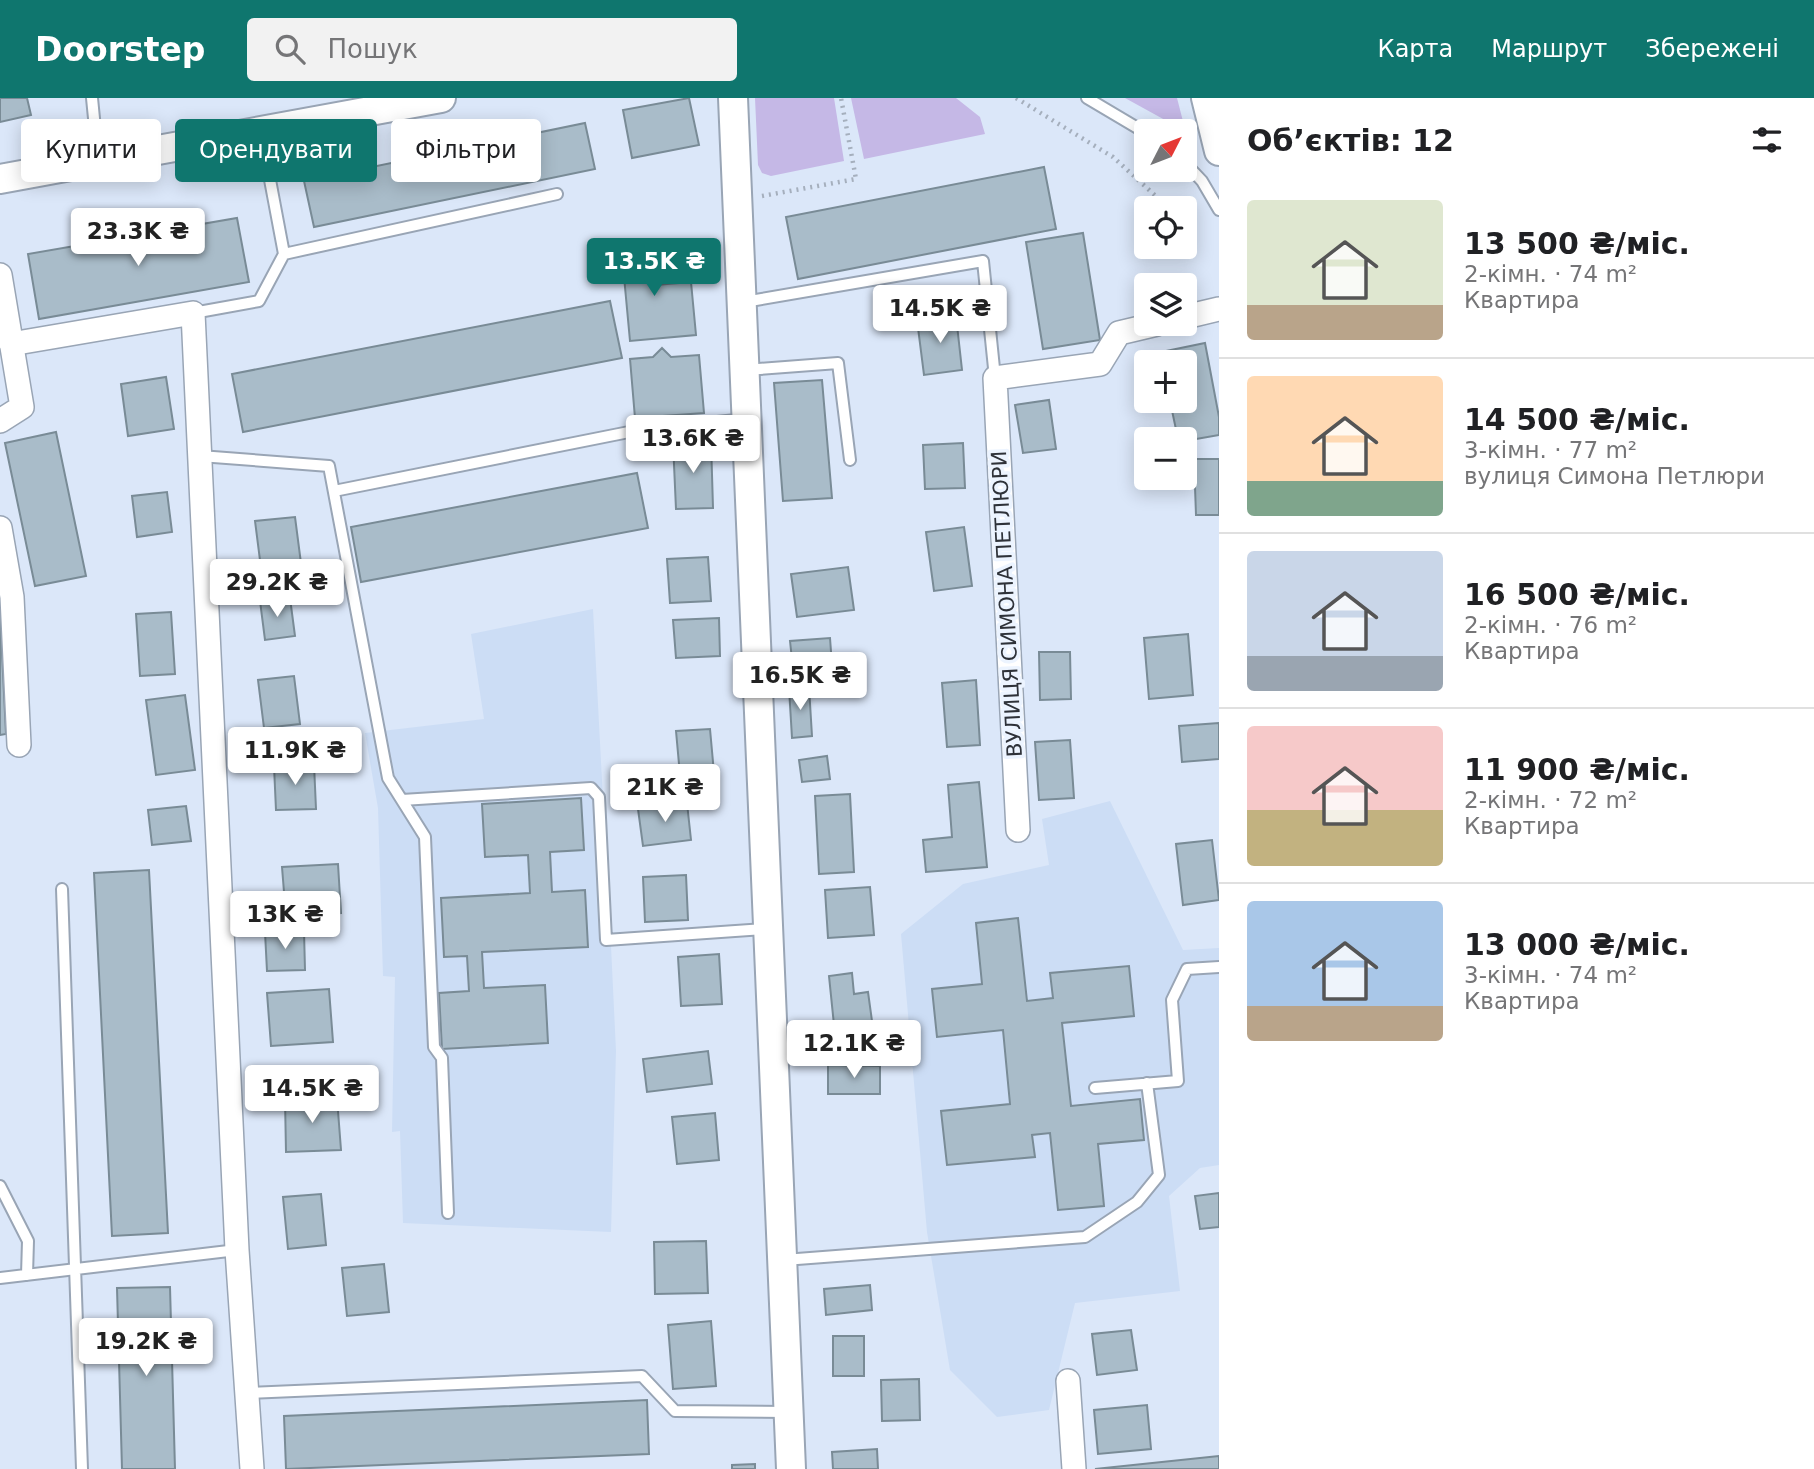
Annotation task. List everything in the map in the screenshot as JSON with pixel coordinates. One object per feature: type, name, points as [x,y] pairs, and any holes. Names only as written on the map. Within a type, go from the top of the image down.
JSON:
[{"type":"street","points":[[330,119],[441,98]]},
{"type":"street","points":[[733,98],[791,1469]]},
{"type":"street","points":[[1213,114],[1219,151]]},
{"type":"street","points":[[0,180],[21,176]]},
{"type":"street","points":[[0,275],[22,407],[0,421]]},
{"type":"street","points":[[1197,314],[1219,309]]},
{"type":"street","points":[[11,344],[193,313],[237,1250],[252,1469]]},
{"type":"street","points":[[995,378],[1100,364],[1119,333],[1134,329]]},
{"type":"street","name":"ВУЛИЦЯ СИМОНА ПЕТЛЮРИ","points":[[995,378],[1018,830]]},
{"type":"street","points":[[0,528],[12,597],[19,745]]},
{"type":"street","points":[[1068,1381],[1074,1469]]},
{"type":"lane","points":[[92,98],[94,119]]},
{"type":"lane","points":[[1087,98],[1134,126]]},
{"type":"lane","points":[[1197,176],[1219,210]]},
{"type":"lane","points":[[193,313],[259,301],[284,254],[270,182]]},
{"type":"lane","points":[[284,254],[557,194]]},
{"type":"lane","points":[[741,303],[983,261],[995,378]]},
{"type":"lane","points":[[744,370],[838,363],[850,460]]},
{"type":"lane","points":[[334,491],[635,431],[747,419]]},
{"type":"lane","points":[[200,456],[329,466],[388,778],[425,837],[434,1046],[442,1058],[448,1213]]},
{"type":"lane","points":[[402,800],[591,788],[599,797],[606,940],[768,929]]},
{"type":"lane","points":[[62,889],[73,1269],[82,1469]]},
{"type":"lane","points":[[1096,1088],[1178,1081],[1172,1000],[1187,969],[1219,967]]},
{"type":"lane","points":[[782,1260],[1085,1237],[1137,1202],[1159,1175],[1147,1083]]},
{"type":"lane","points":[[0,1186],[28,1241],[27,1275]]},
{"type":"lane","points":[[0,1278],[237,1250]]},
{"type":"lane","points":[[247,1393],[642,1376],[674,1411],[788,1412]]},
{"type":"path","points":[[755,197],[856,179],[841,98]]},
{"type":"path","points":[[1016,98],[1113,157],[1156,196]]},
{"type":"shaded area","points":[[755,98],[834,98],[844,161],[771,176],[762,173],[758,165]]},
{"type":"shaded area","points":[[851,98],[956,98],[980,117],[985,134],[864,159]]},
{"type":"shaded area","points":[[1125,98],[1177,98],[1182,119],[1163,119]]},
{"type":"shaded area","points":[[593,609],[610,933],[741,924],[741,937],[611,946],[616,1051],[611,1232],[403,1223],[400,1131],[392,1132],[395,977],[383,976],[378,808],[365,733],[484,719],[471,634]]},
{"type":"shaded area","points":[[1110,801],[1183,950],[1219,948],[1219,1165],[1200,1168],[1169,1196],[1180,1291],[1075,1303],[1049,1410],[997,1417],[950,1370],[927,1232],[901,934],[963,884],[1049,865],[1042,819]]},
{"type":"building","points":[[0,98],[27,98],[31,115],[0,122]]},
{"type":"building","points":[[689,98],[699,145],[632,158],[623,110]]},
{"type":"building","points":[[585,123],[595,169],[541,180],[541,132]]},
{"type":"building","points":[[391,163],[391,182],[532,182],[314,227],[304,182],[377,182],[377,166]]},
{"type":"building","points":[[1044,167],[1056,229],[798,279],[786,217]]},
{"type":"building","points":[[237,218],[249,282],[39,319],[28,254]]},
{"type":"building","points":[[1083,233],[1100,340],[1043,349],[1026,242]]},
{"type":"building","points":[[653,241],[657,285],[691,282],[696,335],[630,341],[621,244]]},
{"type":"building","points":[[610,301],[622,358],[243,432],[232,374]]},
{"type":"building","points":[[956,316],[962,370],[924,375],[917,320]]},
{"type":"building","points":[[1205,343],[1219,417],[1219,435],[1197,439],[1197,427],[1175,427],[1173,413],[1197,413],[1197,350],[1171,350]]},
{"type":"building","points":[[662,348],[671,357],[699,355],[704,413],[635,418],[630,359],[653,357]]},
{"type":"building","points":[[166,377],[174,429],[128,436],[121,384]]},
{"type":"building","points":[[822,380],[832,498],[783,501],[774,383]]},
{"type":"building","points":[[1049,400],[1056,449],[1023,453],[1015,405]]},
{"type":"building","points":[[56,432],[86,576],[35,586],[5,443]]},
{"type":"building","points":[[711,441],[713,508],[676,509],[673,442]]},
{"type":"building","points":[[963,443],[965,488],[925,489],[923,445]]},
{"type":"building","points":[[1197,459],[1219,459],[1219,515],[1196,515]]},
{"type":"building","points":[[637,473],[648,528],[361,582],[351,527]]},
{"type":"building","points":[[167,492],[172,532],[137,537],[132,496]]},
{"type":"building","points":[[295,517],[302,571],[262,576],[255,521]]},
{"type":"building","points":[[964,527],[972,586],[934,591],[926,532]]},
{"type":"building","points":[[708,557],[711,601],[670,603],[667,559]]},
{"type":"building","points":[[848,567],[854,610],[797,617],[791,574]]},
{"type":"building","points":[[290,598],[295,636],[265,640],[260,601]]},
{"type":"building","points":[[171,612],[175,674],[140,676],[136,614]]},
{"type":"building","points":[[0,613],[6,734],[0,735]]},
{"type":"building","points":[[719,618],[720,656],[676,658],[673,620]]},
{"type":"building","points":[[1188,634],[1193,695],[1149,699],[1144,638]]},
{"type":"building","points":[[830,638],[832,665],[793,669],[790,641]]},
{"type":"building","points":[[1039,652],[1070,652],[1071,699],[1040,700]]},
{"type":"building","points":[[294,676],[300,724],[264,728],[258,680]]},
{"type":"building","points":[[976,680],[980,745],[947,747],[942,683]]},
{"type":"building","points":[[809,687],[812,736],[792,738],[789,688]]},
{"type":"building","points":[[185,695],[195,770],[156,775],[146,700]]},
{"type":"building","points":[[1219,723],[1219,759],[1182,762],[1179,726]]},
{"type":"building","points":[[710,729],[714,773],[680,775],[676,731]]},
{"type":"building","points":[[1070,740],[1074,798],[1039,800],[1035,742]]},
{"type":"building","points":[[827,756],[830,779],[802,782],[799,760]]},
{"type":"building","points":[[314,764],[316,809],[276,810],[274,766]]},
{"type":"building","points":[[979,782],[987,867],[926,872],[923,840],[952,837],[948,785]]},
{"type":"building","points":[[850,794],[854,872],[819,874],[815,796]]},
{"type":"building","points":[[581,798],[584,850],[550,852],[552,892],[585,890],[588,947],[482,952],[484,988],[545,985],[548,1043],[442,1049],[439,993],[469,991],[467,956],[444,957],[441,898],[530,893],[528,855],[485,857],[482,804]]},
{"type":"building","points":[[687,803],[691,840],[643,846],[638,809]]},
{"type":"building","points":[[186,806],[191,841],[152,845],[148,810]]},
{"type":"building","points":[[1212,840],[1219,900],[1183,905],[1176,844]]},
{"type":"building","points":[[338,864],[341,913],[286,917],[282,867]]},
{"type":"building","points":[[149,870],[168,1233],[112,1236],[94,873]]},
{"type":"building","points":[[686,875],[688,920],[645,922],[643,877]]},
{"type":"building","points":[[870,887],[874,935],[828,938],[825,890]]},
{"type":"building","points":[[1018,918],[1027,1001],[1053,998],[1050,973],[1129,966],[1134,1016],[1062,1023],[1071,1106],[1140,1099],[1144,1140],[1098,1144],[1104,1206],[1058,1210],[1050,1133],[1032,1135],[1035,1157],[947,1165],[941,1111],[1010,1104],[1003,1030],[937,1037],[932,989],[982,984],[976,923]]},
{"type":"building","points":[[304,931],[305,970],[267,971],[265,932]]},
{"type":"building","points":[[719,954],[722,1004],[681,1006],[678,957]]},
{"type":"building","points":[[852,973],[854,994],[868,992],[872,1021],[834,1025],[829,976]]},
{"type":"building","points":[[329,989],[333,1042],[271,1046],[267,993]]},
{"type":"building","points":[[708,1051],[712,1084],[647,1092],[643,1059]]},
{"type":"building","points":[[828,1065],[880,1066],[880,1094],[828,1094]]},
{"type":"building","points":[[337,1098],[341,1150],[286,1152],[285,1099]]},
{"type":"building","points":[[715,1113],[719,1160],[677,1164],[672,1117]]},
{"type":"building","points":[[1219,1193],[1219,1227],[1200,1229],[1195,1196]]},
{"type":"building","points":[[321,1194],[326,1245],[288,1249],[283,1197]]},
{"type":"building","points":[[706,1241],[708,1293],[655,1294],[654,1242]]},
{"type":"building","points":[[384,1264],[389,1312],[347,1316],[342,1268]]},
{"type":"building","points":[[870,1285],[872,1310],[826,1315],[824,1289]]},
{"type":"building","points":[[170,1287],[175,1469],[122,1469],[117,1288]]},
{"type":"building","points":[[711,1321],[716,1386],[673,1389],[668,1325]]},
{"type":"building","points":[[1131,1330],[1137,1370],[1097,1375],[1092,1334]]},
{"type":"building","points":[[833,1336],[864,1336],[864,1376],[833,1376]]},
{"type":"building","points":[[919,1379],[920,1420],[882,1421],[881,1380]]},
{"type":"building","points":[[647,1400],[649,1454],[286,1469],[284,1416]]},
{"type":"building","points":[[1147,1405],[1151,1449],[1098,1454],[1094,1410]]},
{"type":"building","points":[[877,1449],[878,1469],[833,1469],[832,1452]]},
{"type":"building","points":[[1219,1456],[1219,1469],[1095,1469]]},
{"type":"building","points":[[755,1464],[755,1469],[732,1469],[732,1465]]}]
